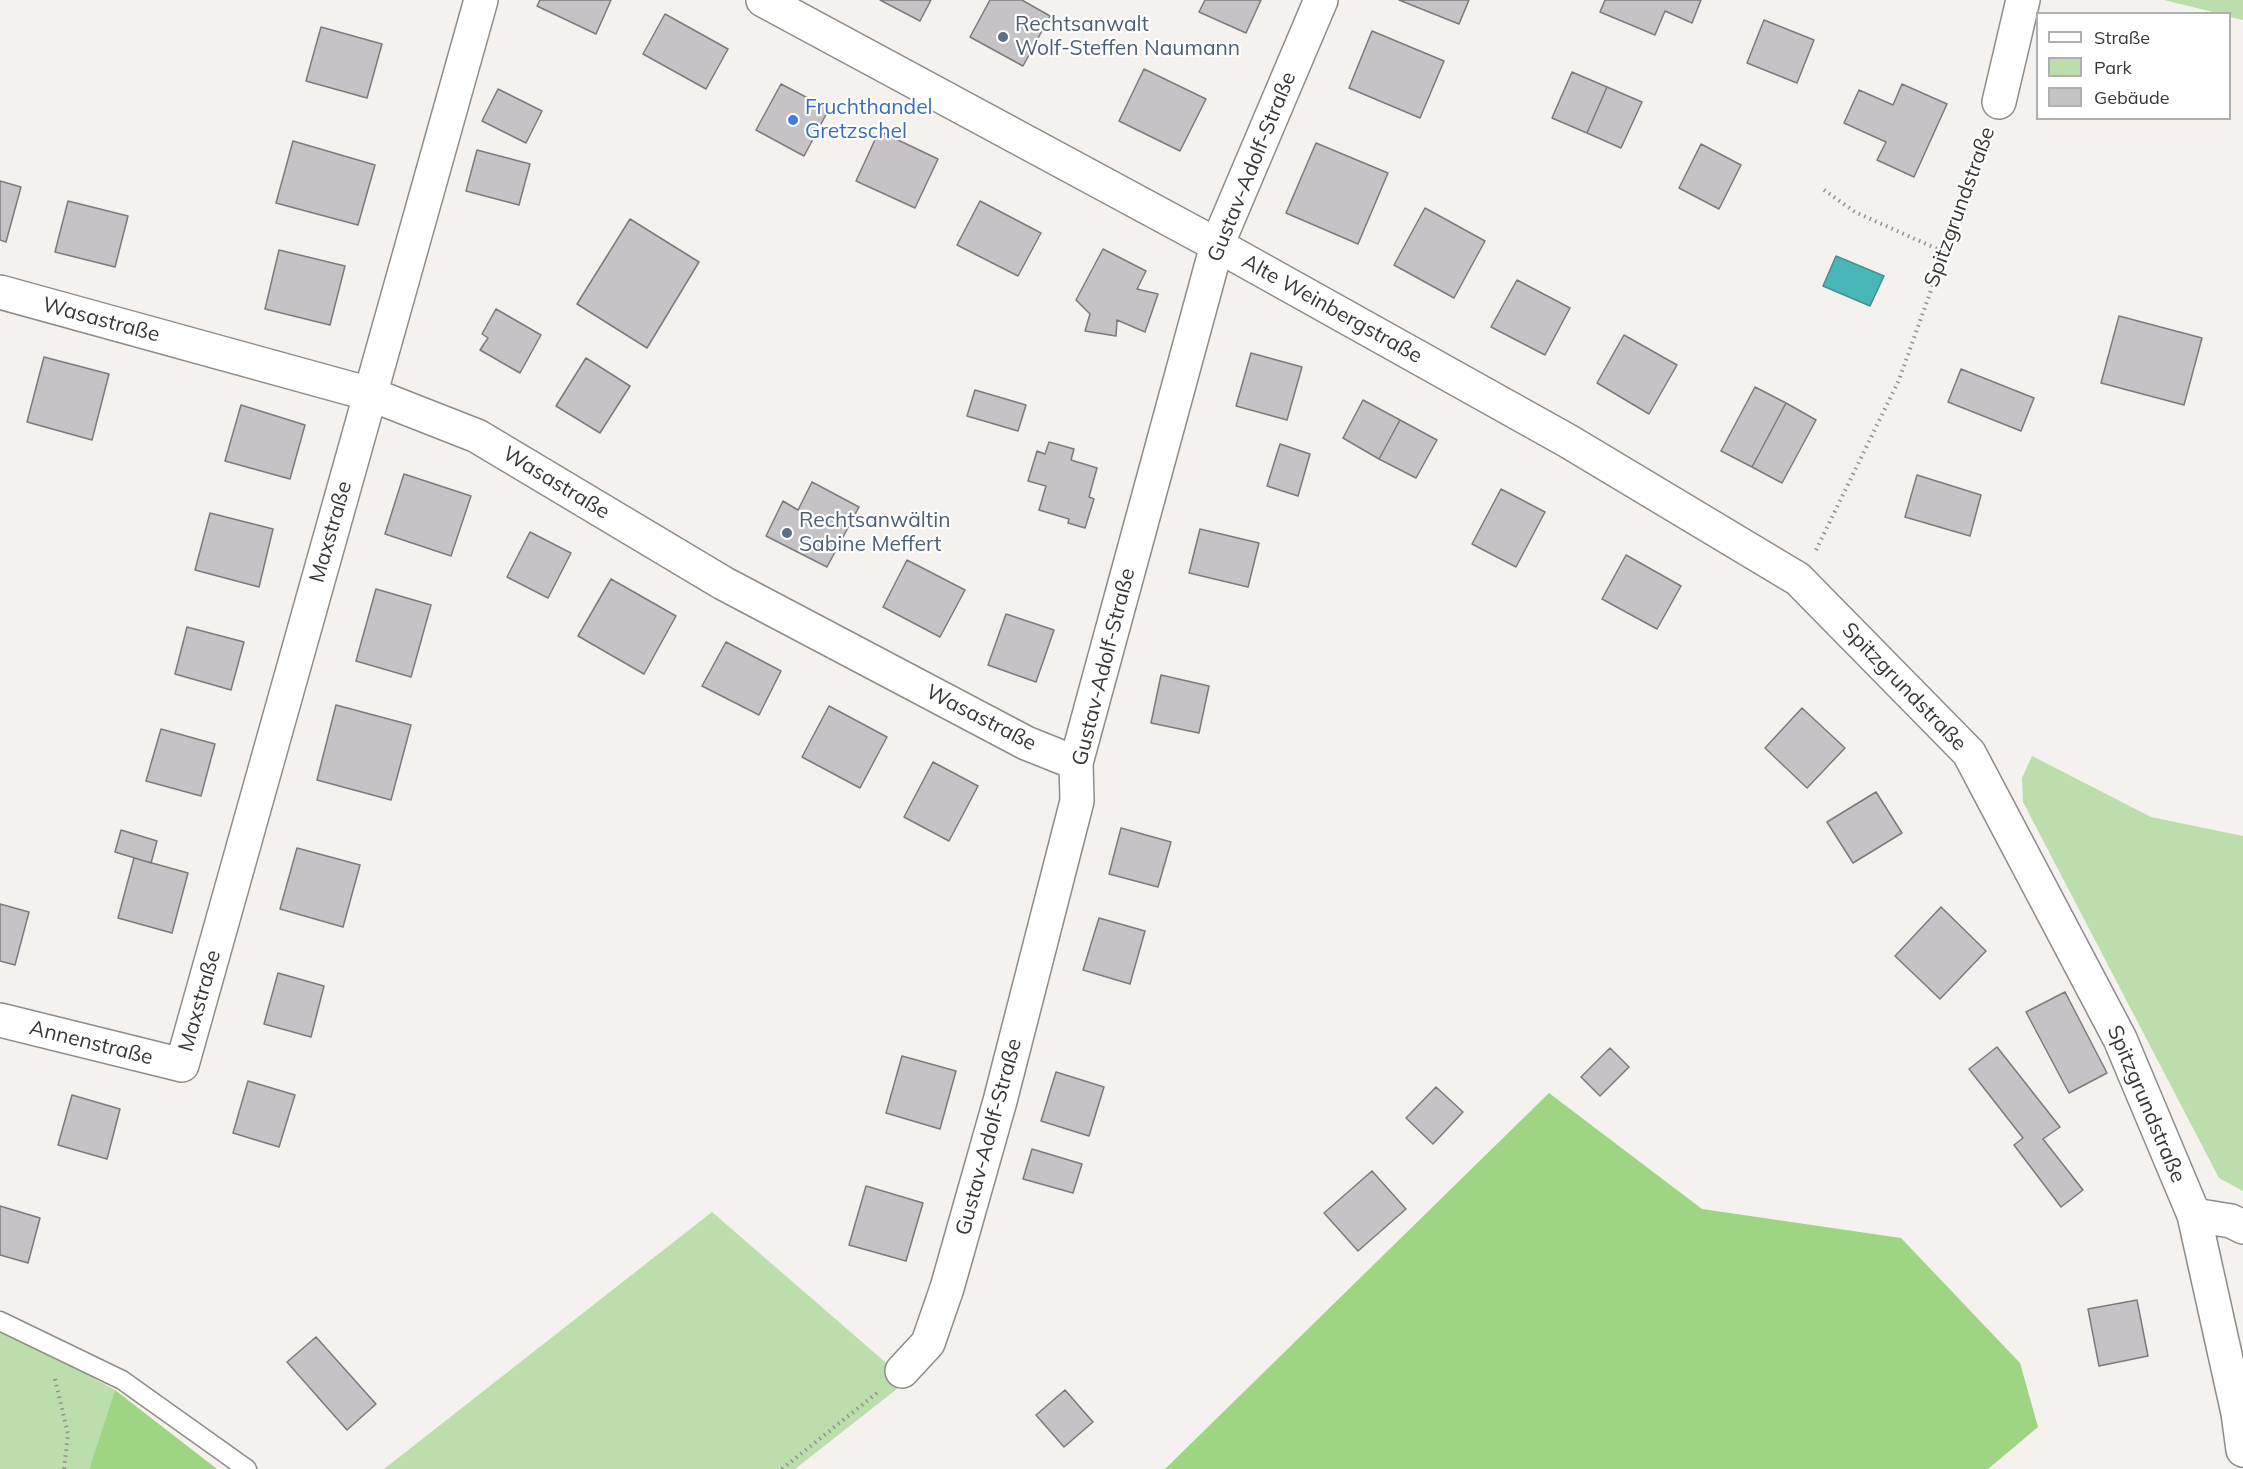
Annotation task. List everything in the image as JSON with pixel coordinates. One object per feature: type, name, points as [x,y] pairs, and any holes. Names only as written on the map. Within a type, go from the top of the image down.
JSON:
[{"type":"street","name":"Maxstraße","points":[[182,1065],[481,0]]},
{"type":"street","name":"Alte Weinbergstraße","points":[[763,0],[1217,245],[1568,441],[1798,579]]},
{"type":"street","name":"Gustav-Adolf-Straße","points":[[902,1371],[928,1343],[947,1288],[1000,1101],[1077,801],[1076,763],[1217,245],[1321,0]]},
{"type":"street","name":"Spitzgrundstraße","points":[[1999,102],[2023,0]]},
{"type":"street","name":"Wasastraße","points":[[0,292],[369,394],[477,436],[723,583],[1026,743],[1076,763]]},
{"type":"street","name":"Spitzgrundstraße","points":[[1798,579],[1969,753],[2120,1039],[2194,1215],[2238,1413],[2243,1450]]},
{"type":"street","name":"Annenstraße","points":[[0,1020],[182,1065]]},
{"type":"street","points":[[2194,1215],[2231,1221],[2243,1227]]},
{"type":"lane","points":[[0,1321],[123,1380],[247,1469]]},
{"type":"path","name":"Spitzgrundstraße","points":[[1798,579],[1824,538],[1899,380],[1999,102]]},
{"type":"path","points":[[1824,190],[1856,212],[1944,252]]},
{"type":"path","points":[[41,1342],[55,1377],[68,1434],[64,1469]]},
{"type":"path","points":[[782,1469],[902,1371]]},
{"type":"green space","points":[[2164,0],[2243,0],[2243,20],[2231,17],[2231,12],[2213,12]]},
{"type":"green space","points":[[2032,756],[2151,817],[2243,836],[2243,1191],[2219,1178],[2023,802],[2022,778]]},
{"type":"green space","points":[[1549,1093],[1702,1209],[1901,1238],[2020,1363],[2038,1427],[1988,1469],[1165,1469]]},
{"type":"green space","points":[[712,1212],[907,1381],[795,1469],[384,1469]]},
{"type":"green space","points":[[0,1326],[115,1390],[89,1469],[0,1469]]},
{"type":"green space","points":[[115,1390],[217,1469],[89,1469]]},
{"type":"water","points":[[1836,256],[1884,276],[1870,306],[1823,286]]},
{"type":"building","points":[[540,0],[611,0],[596,34],[537,6]]},
{"type":"building","points":[[880,0],[931,0],[920,21]]},
{"type":"building","points":[[990,0],[1022,0],[1050,16],[1023,66],[970,37]]},
{"type":"building","points":[[1205,0],[1261,0],[1246,33],[1199,12]]},
{"type":"building","points":[[1399,0],[1469,0],[1459,24]]},
{"type":"building","points":[[1605,0],[1701,0],[1692,23],[1665,11],[1655,35],[1600,12]]},
{"type":"building","points":[[665,14],[728,49],[706,89],[643,54]]},
{"type":"building","points":[[1764,20],[1814,40],[1797,83],[1747,63]]},
{"type":"building","points":[[321,27],[382,44],[367,98],[306,81]]},
{"type":"building","points":[[1372,31],[1444,61],[1420,118],[1349,88]]},
{"type":"building","points":[[1144,69],[1206,99],[1180,151],[1119,121]]},
{"type":"building","points":[[1572,72],[1607,87],[1587,133],[1552,118]]},
{"type":"building","name":"Fruchthandel Gretzschel","points":[[781,84],[829,109],[804,156],[756,130]]},
{"type":"building","points":[[1902,84],[1947,104],[1914,177],[1877,160],[1886,142],[1844,123],[1859,90],[1893,105]]},
{"type":"building","points":[[1607,87],[1642,102],[1621,148],[1587,133]]},
{"type":"building","points":[[498,89],[542,111],[526,143],[482,121]]},
{"type":"building","points":[[879,131],[938,159],[915,208],[856,181]]},
{"type":"building","points":[[293,141],[375,165],[358,225],[276,203]]},
{"type":"building","points":[[1316,143],[1388,173],[1358,244],[1286,213]]},
{"type":"building","points":[[1701,144],[1741,165],[1719,209],[1679,188]]},
{"type":"building","points":[[477,150],[530,164],[519,205],[466,191]]},
{"type":"building","points":[[0,181],[21,187],[6,242],[0,240]]},
{"type":"building","points":[[68,201],[128,216],[115,267],[55,252]]},
{"type":"building","points":[[980,201],[1041,233],[1018,276],[957,245]]},
{"type":"building","points":[[1425,208],[1485,241],[1454,298],[1394,265]]},
{"type":"building","points":[[630,219],[699,262],[647,348],[577,304]]},
{"type":"building","points":[[1103,249],[1146,271],[1137,289],[1158,294],[1145,332],[1117,320],[1116,336],[1085,331],[1090,314],[1076,300]]},
{"type":"building","points":[[279,250],[345,266],[330,325],[265,309]]},
{"type":"building","points":[[1517,280],[1570,308],[1545,355],[1491,327]]},
{"type":"building","points":[[496,309],[541,335],[520,373],[480,350],[488,338],[482,334]]},
{"type":"building","points":[[2119,316],[2202,338],[2184,405],[2101,383]]},
{"type":"building","points":[[1624,335],[1677,365],[1649,414],[1597,383]]},
{"type":"building","points":[[1251,353],[1302,367],[1287,420],[1236,406]]},
{"type":"building","points":[[44,357],[109,374],[92,440],[27,422]]},
{"type":"building","points":[[586,358],[630,386],[600,433],[556,406]]},
{"type":"building","points":[[1961,369],[2034,398],[2021,431],[1948,402]]},
{"type":"building","points":[[1755,387],[1786,403],[1752,467],[1721,451]]},
{"type":"building","points":[[975,390],[1026,405],[1018,431],[967,416]]},
{"type":"building","points":[[1363,400],[1400,420],[1379,459],[1343,438]]},
{"type":"building","points":[[1786,403],[1816,420],[1782,483],[1752,467]]},
{"type":"building","points":[[241,405],[305,425],[290,479],[225,461]]},
{"type":"building","points":[[1400,420],[1437,440],[1416,478],[1379,459]]},
{"type":"building","points":[[1049,442],[1074,449],[1071,460],[1097,468],[1089,497],[1094,499],[1085,528],[1068,523],[1069,519],[1039,510],[1046,486],[1028,481],[1037,451],[1045,454]]},
{"type":"building","points":[[1280,444],[1310,454],[1298,496],[1267,486]]},
{"type":"building","points":[[404,474],[471,496],[451,556],[385,534]]},
{"type":"building","points":[[1917,475],[1981,495],[1970,536],[1905,517]]},
{"type":"building","points":[[812,482],[859,507],[827,567],[766,536],[783,501],[798,510]]},
{"type":"building","points":[[1501,489],[1545,512],[1516,567],[1472,544]]},
{"type":"building","points":[[210,513],[273,529],[259,587],[195,570]]},
{"type":"building","points":[[1200,529],[1259,543],[1248,587],[1189,573]]},
{"type":"building","points":[[530,532],[571,553],[548,598],[507,577]]},
{"type":"building","points":[[1626,555],[1681,586],[1657,629],[1602,599]]},
{"type":"building","points":[[907,560],[965,590],[940,637],[883,607]]},
{"type":"building","points":[[611,579],[676,616],[644,674],[578,636]]},
{"type":"building","points":[[376,589],[431,605],[411,677],[356,661]]},
{"type":"building","points":[[1006,614],[1054,630],[1036,682],[988,665]]},
{"type":"building","points":[[187,627],[244,642],[231,690],[175,674]]},
{"type":"building","points":[[726,642],[781,671],[759,715],[702,686]]},
{"type":"building","points":[[1161,675],[1209,686],[1199,733],[1151,723]]},
{"type":"building","points":[[336,705],[411,725],[391,800],[317,780]]},
{"type":"building","points":[[829,706],[887,737],[860,788],[802,757]]},
{"type":"building","points":[[1802,708],[1845,748],[1807,788],[1765,748]]},
{"type":"building","points":[[161,729],[215,744],[201,796],[146,781]]},
{"type":"building","points":[[933,762],[978,786],[949,841],[904,817]]},
{"type":"building","points":[[1876,792],[1902,833],[1853,863],[1827,822]]},
{"type":"building","points":[[1121,828],[1171,842],[1158,887],[1109,874]]},
{"type":"building","points":[[121,830],[157,841],[151,863],[115,852]]},
{"type":"building","points":[[297,848],[360,865],[343,927],[280,909]]},
{"type":"building","points":[[134,858],[188,873],[172,933],[118,918]]},
{"type":"building","points":[[0,904],[29,912],[15,965],[0,961]]},
{"type":"building","points":[[1941,907],[1986,951],[1940,999],[1895,956]]},
{"type":"building","points":[[1099,918],[1145,931],[1130,984],[1083,970]]},
{"type":"building","points":[[278,973],[324,986],[311,1037],[264,1024]]},
{"type":"building","points":[[2065,992],[2107,1073],[2069,1093],[2026,1012]]},
{"type":"building","points":[[1997,1047],[2060,1127],[2043,1139],[2083,1190],[2061,1207],[2014,1145],[2023,1138],[1969,1069]]},
{"type":"building","points":[[1610,1048],[1629,1067],[1600,1096],[1581,1077]]},
{"type":"building","points":[[902,1056],[956,1071],[940,1129],[886,1113]]},
{"type":"building","points":[[1056,1072],[1104,1087],[1089,1136],[1041,1121]]},
{"type":"building","points":[[248,1081],[295,1095],[279,1147],[233,1133]]},
{"type":"building","points":[[1436,1087],[1463,1112],[1433,1144],[1406,1118]]},
{"type":"building","points":[[72,1095],[120,1109],[107,1159],[58,1145]]},
{"type":"building","points":[[1032,1149],[1082,1164],[1073,1193],[1023,1179]]},
{"type":"building","points":[[1372,1171],[1406,1209],[1358,1251],[1324,1213]]},
{"type":"building","points":[[866,1186],[923,1203],[906,1261],[849,1245]]},
{"type":"building","points":[[0,1206],[40,1218],[28,1263],[0,1255]]},
{"type":"building","points":[[2137,1300],[2148,1356],[2099,1366],[2088,1309]]},
{"type":"building","points":[[316,1337],[376,1404],[347,1430],[287,1362]]},
{"type":"building","points":[[1065,1390],[1093,1422],[1064,1447],[1036,1415]]},
{"type":"place","name":"Rechtsanwalt Wolf-Steffen Naumann","points":[[1003,37]]},
{"type":"place","name":"Fruchthandel Gretzschel","points":[[793,120]]},
{"type":"place","name":"Rechtsanwältin Sabine Meffert","points":[[787,533]]}]
